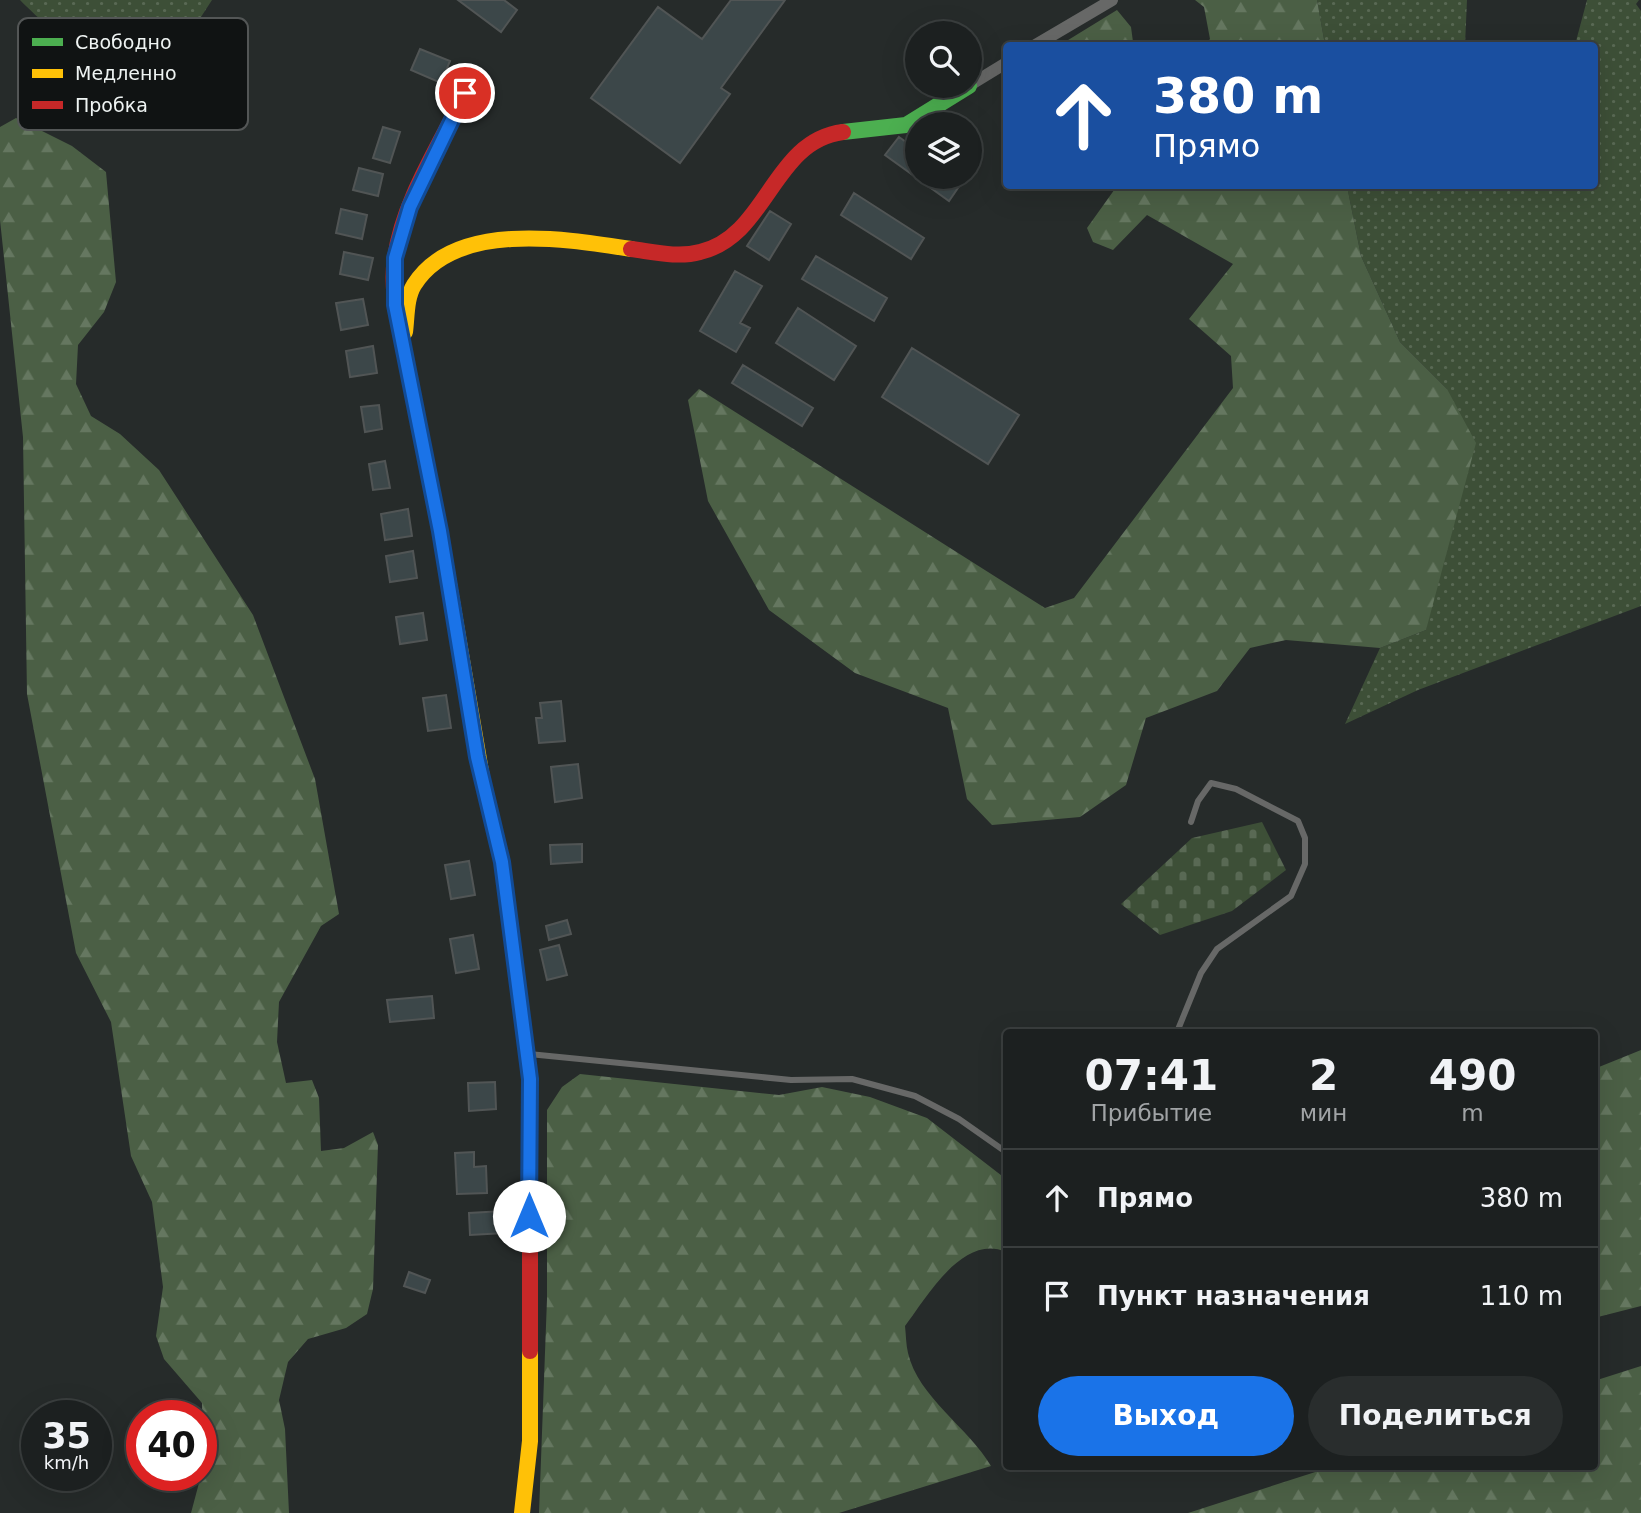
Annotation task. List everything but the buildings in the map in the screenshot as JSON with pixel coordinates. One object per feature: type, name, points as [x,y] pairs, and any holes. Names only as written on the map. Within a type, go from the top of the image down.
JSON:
[{"type":"street","points":[[1041,42],[1112,0]]},
{"type":"street","points":[[982,78],[1003,65]]},
{"type":"street","points":[[465,93],[410,207],[395,258],[395,305],[404,339],[440,531],[477,757],[502,862],[530,1079],[530,1441],[522,1513]]},
{"type":"street","points":[[404,339],[414,286],[436,260],[451,251],[474,243],[506,239],[593,243],[684,256],[708,251],[731,241],[790,160],[814,140],[851,130],[905,125],[949,98]]},
{"type":"lane","points":[[1178,1029],[1201,973],[1217,949],[1291,896],[1305,864],[1305,838],[1298,821],[1236,789],[1210,783],[1198,801],[1191,822]]},
{"type":"lane","points":[[527,1054],[791,1080],[852,1079],[915,1096],[959,1119],[1003,1150]]},
{"type":"green space","points":[[20,0],[212,0],[200,18],[40,18]]},
{"type":"green space","points":[[1195,0],[1317,0],[1324,42],[1208,42],[1210,39],[1204,7]]},
{"type":"green space","points":[[1317,0],[1467,0],[1465,42],[1324,42]]},
{"type":"green space","points":[[1587,0],[1639,0],[1636,4],[1641,11],[1641,606],[1418,690],[1345,724],[1380,648],[1426,630],[1447,389],[1400,342],[1361,256],[1348,189],[1598,189],[1598,42],[1576,42]]},
{"type":"green space","points":[[1117,10],[1131,27],[1133,42],[1065,42]]},
{"type":"green space","points":[[16,118],[18,130],[40,130],[72,146],[106,172],[116,282],[104,312],[78,345],[76,384],[91,416],[120,434],[159,470],[253,615],[315,779],[339,914],[321,926],[279,1002],[277,1042],[286,1083],[312,1080],[319,1098],[321,1151],[344,1148],[373,1132],[378,1145],[373,1289],[367,1314],[346,1328],[308,1339],[288,1362],[279,1400],[285,1429],[289,1513],[191,1513],[197,1491],[217,1491],[217,1400],[199,1400],[164,1359],[156,1336],[163,1287],[152,1202],[131,1156],[111,1022],[76,953],[27,694],[23,437],[0,220],[0,127]]},
{"type":"green space","points":[[1115,189],[1348,189],[1361,256],[1400,342],[1447,389],[1476,443],[1426,630],[1380,648],[1286,640],[1250,648],[1217,691],[1146,718],[1126,785],[1080,817],[992,825],[967,799],[948,708],[855,673],[769,610],[708,501],[688,400],[699,389],[1045,608],[1074,598],[1233,388],[1231,356],[1189,319],[1233,264],[1147,215],[1113,250],[1093,242],[1087,228]]},
{"type":"green space","points":[[1262,822],[1286,870],[1232,911],[1160,935],[1121,904],[1192,838]]},
{"type":"green space","points":[[1641,1050],[1641,1306],[1598,1317],[1598,1067]]},
{"type":"green space","points":[[580,1074],[779,1095],[822,1087],[870,1097],[927,1118],[1003,1177],[1003,1251],[990,1249],[975,1251],[961,1259],[935,1285],[905,1326],[908,1353],[922,1384],[982,1452],[991,1466],[839,1513],[539,1513],[547,1299],[547,1110],[562,1087]]},
{"type":"green space","points":[[1641,1366],[1641,1513],[1188,1513],[1322,1470],[1598,1470],[1598,1380]]},
{"type":"traffic: fast","points":[[843,132],[906,125],[950,98]]},
{"type":"traffic: slow","points":[[405,332],[408,302],[414,285],[432,264],[456,251],[484,242],[514,239],[576,241],[631,249]]},
{"type":"traffic: slow","points":[[405,355],[440,531],[483,783]]},
{"type":"traffic: slow","points":[[522,1513],[530,1441],[530,1351]]},
{"type":"traffic: jam","points":[[405,355],[394,282],[399,236],[414,194],[465,93]]},
{"type":"traffic: jam","points":[[631,249],[683,254],[700,252],[723,243],[741,228],[800,152],[819,139],[843,132]]},
{"type":"traffic: jam","points":[[483,783],[502,862],[530,1079],[530,1351]]},
{"type":"route","points":[[465,93],[410,207],[395,258],[395,305],[404,339],[440,531],[477,757],[502,862],[530,1079],[529,1216]]}]
